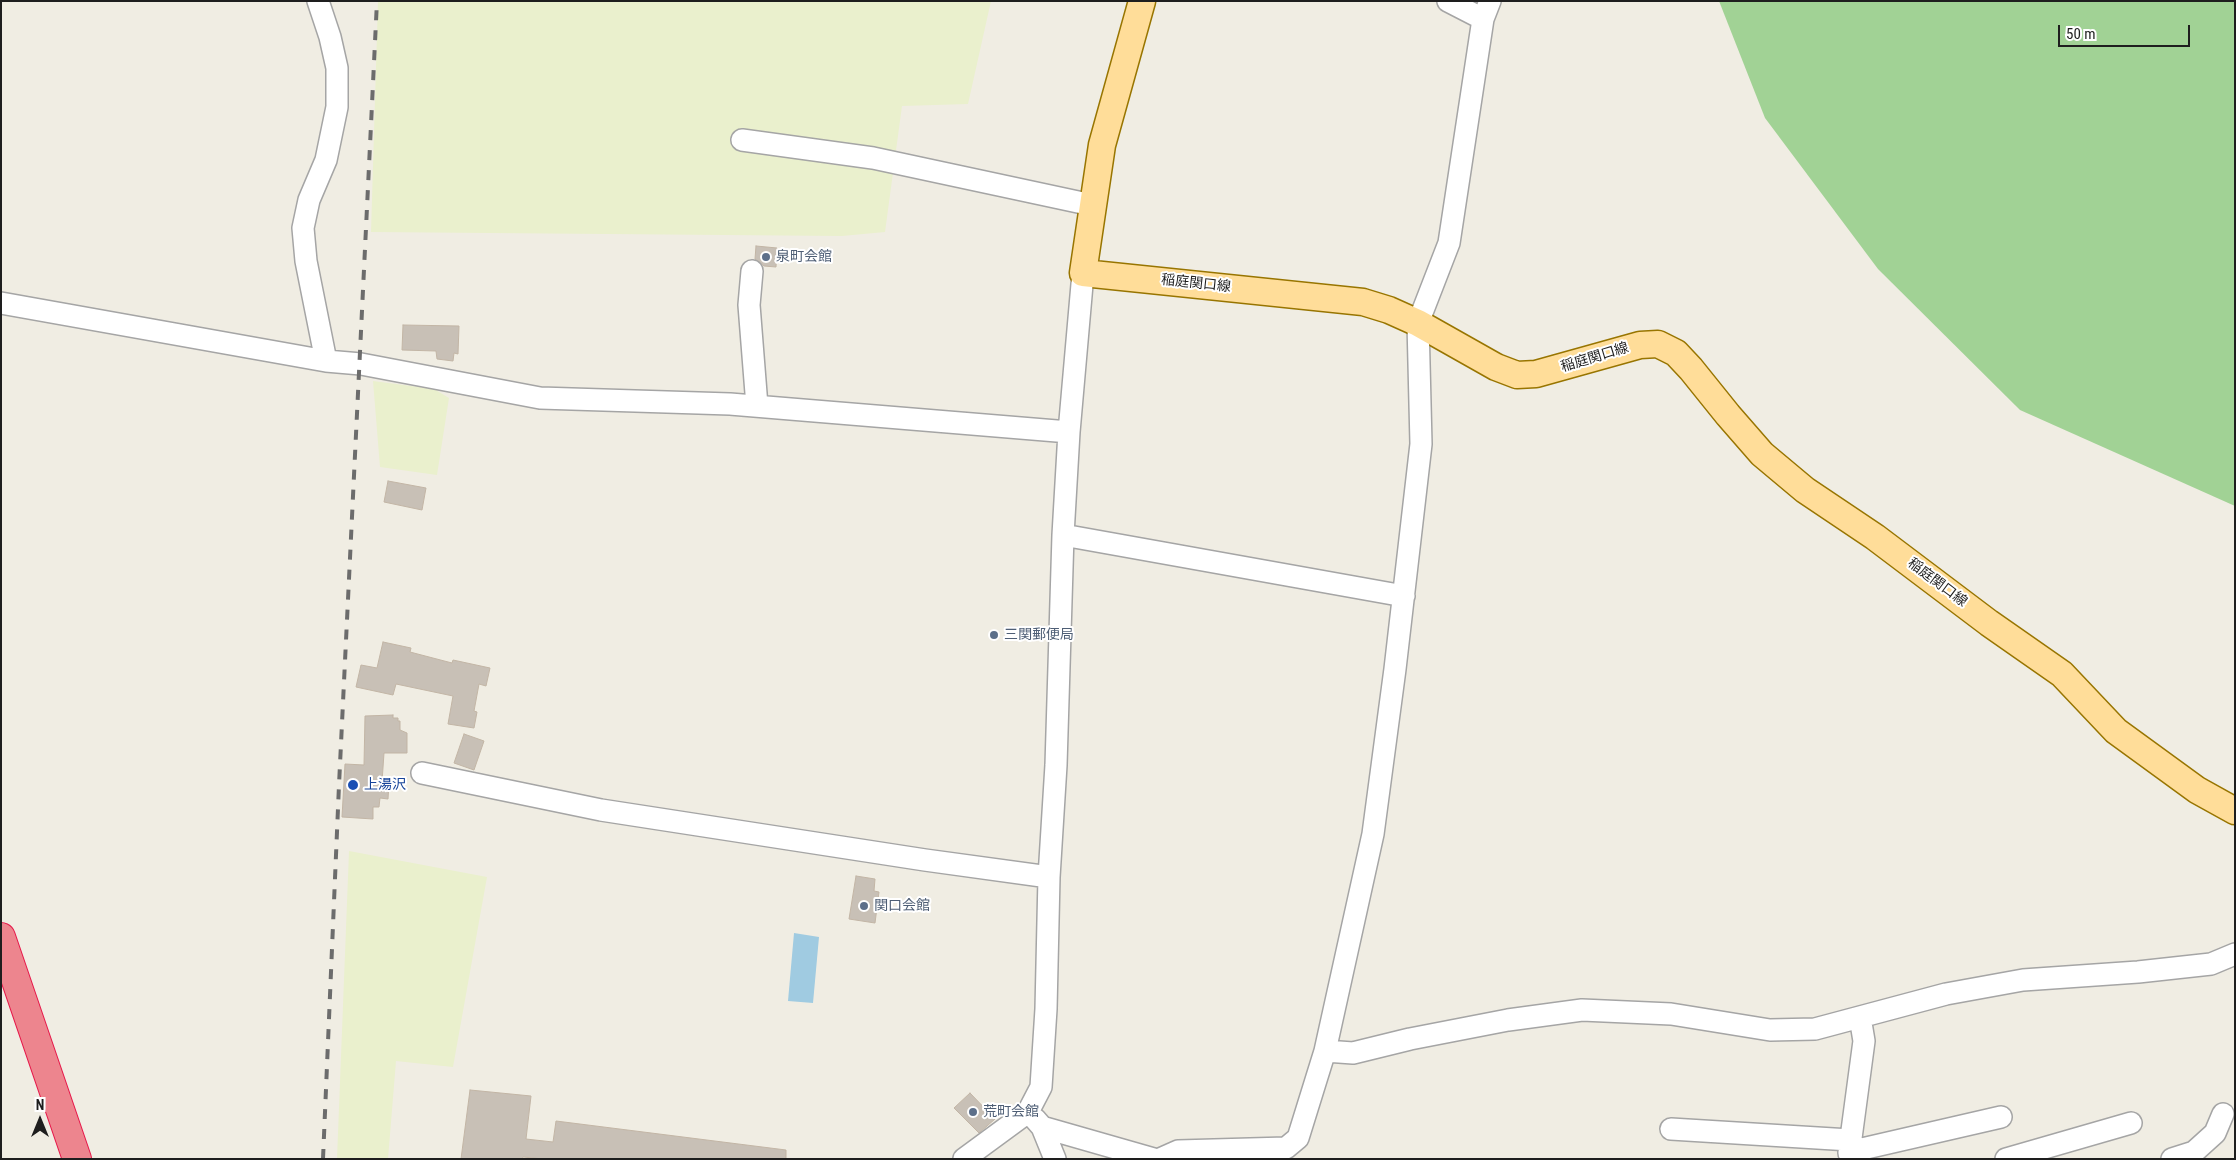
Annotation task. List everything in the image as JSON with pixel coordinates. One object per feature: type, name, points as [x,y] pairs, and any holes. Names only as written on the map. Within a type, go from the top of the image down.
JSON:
[{"type":"highway","points":[[1,937],[75,1152]]},
{"type":"highway","points":[[1,984],[75,1152]]},
{"type":"main road","points":[[1083,273],[1102,145],[1142,1]]},
{"type":"main road","name":"稲庭関口線","points":[[1083,273],[1363,302],[1389,310],[1418,323],[1496,367],[1517,375],[1558,370],[1640,345],[1658,344],[1676,353],[1692,369],[1762,454],[1805,490],[1875,536],[1989,623],[2062,674],[2116,731],[2197,790],[2235,811]]},
{"type":"street","points":[[318,1],[330,37],[337,68],[337,107],[326,160],[310,200],[303,228],[306,261],[326,361]]},
{"type":"street","points":[[1160,1159],[1178,1151],[1286,1148],[1298,1138],[1325,1051],[1373,834],[1404,596],[1421,444],[1418,323],[1449,242],[1486,10],[1448,1]]},
{"type":"street","points":[[742,140],[873,158],[1092,205]]},
{"type":"street","points":[[752,271],[748,305],[757,406]]},
{"type":"street","points":[[964,1159],[1028,1112],[1041,1087],[1056,765],[1063,535],[1069,432],[1083,273]]},
{"type":"street","points":[[1,302],[326,361],[361,364],[540,398],[757,406],[1069,432]]},
{"type":"street","points":[[1063,535],[1404,596]]},
{"type":"street","points":[[422,772],[601,810],[925,860],[1050,877]]},
{"type":"street","points":[[1325,1051],[1353,1053],[1410,1039],[1508,1020],[1582,1010],[1671,1014],[1770,1030],[1816,1029],[1946,994],[2022,980],[2138,972],[2211,964],[2235,954]]},
{"type":"street","points":[[1849,1150],[1864,1041],[1860,1017]]},
{"type":"street","points":[[1028,1112],[1042,1127],[1055,1159]]},
{"type":"street","points":[[2172,1159],[2194,1152],[2215,1133],[2223,1114]]},
{"type":"street","points":[[1671,1129],[1849,1150],[2001,1117]]},
{"type":"street","points":[[2006,1159],[2132,1124]]},
{"type":"street","points":[[1042,1127],[1154,1159]]},
{"type":"green space","points":[[378,1],[991,1],[968,104],[902,106],[885,232],[842,236],[371,232]]},
{"type":"green space","points":[[1719,1],[2235,1],[2235,506],[2020,410],[1878,269],[1765,118]]},
{"type":"green space","points":[[373,381],[434,389],[449,398],[437,475],[380,467]]},
{"type":"green space","points":[[349,851],[487,877],[453,1067],[396,1061],[388,1159],[337,1159]]},
{"type":"water","points":[[794,933],[819,937],[813,1003],[788,1001]]},
{"type":"building","name":"泉町会館","points":[[756,246],[777,248],[776,267],[764,266],[755,259]]},
{"type":"building","points":[[403,325],[459,326],[458,354],[454,353],[453,361],[437,359],[436,351],[402,350]]},
{"type":"building","points":[[388,481],[426,488],[422,510],[384,502]]},
{"type":"building","points":[[383,642],[411,648],[410,652],[452,663],[453,660],[490,668],[486,686],[479,684],[474,711],[477,712],[474,728],[448,724],[453,696],[396,684],[393,695],[356,687],[361,665],[377,668]]},
{"type":"building","points":[[393,715],[393,718],[398,718],[398,721],[400,721],[400,730],[407,733],[407,753],[384,753],[382,782],[389,783],[388,799],[380,798],[379,807],[373,807],[373,819],[342,817],[345,764],[364,765],[365,716]]},
{"type":"building","points":[[464,734],[484,741],[474,770],[454,763]]},
{"type":"building","name":"関口会館","points":[[856,876],[875,879],[874,891],[879,892],[875,923],[849,919]]},
{"type":"building","points":[[470,1090],[531,1096],[526,1139],[553,1142],[556,1121],[786,1150],[786,1159],[543,1159],[523,1157],[522,1159],[461,1159]]},
{"type":"building","name":"荒町会館","points":[[970,1093],[995,1119],[979,1133],[954,1108]]},
{"type":"railway","points":[[323,1159],[377,1]]},
{"type":"place","name":"泉町会館","points":[[766,257]]},
{"type":"place","name":"三関郵便局","points":[[994,635]]},
{"type":"place","name":"上湯沢","points":[[353,785]]},
{"type":"place","name":"関口会館","points":[[864,906]]},
{"type":"place","name":"荒町会館","points":[[973,1112]]}]
